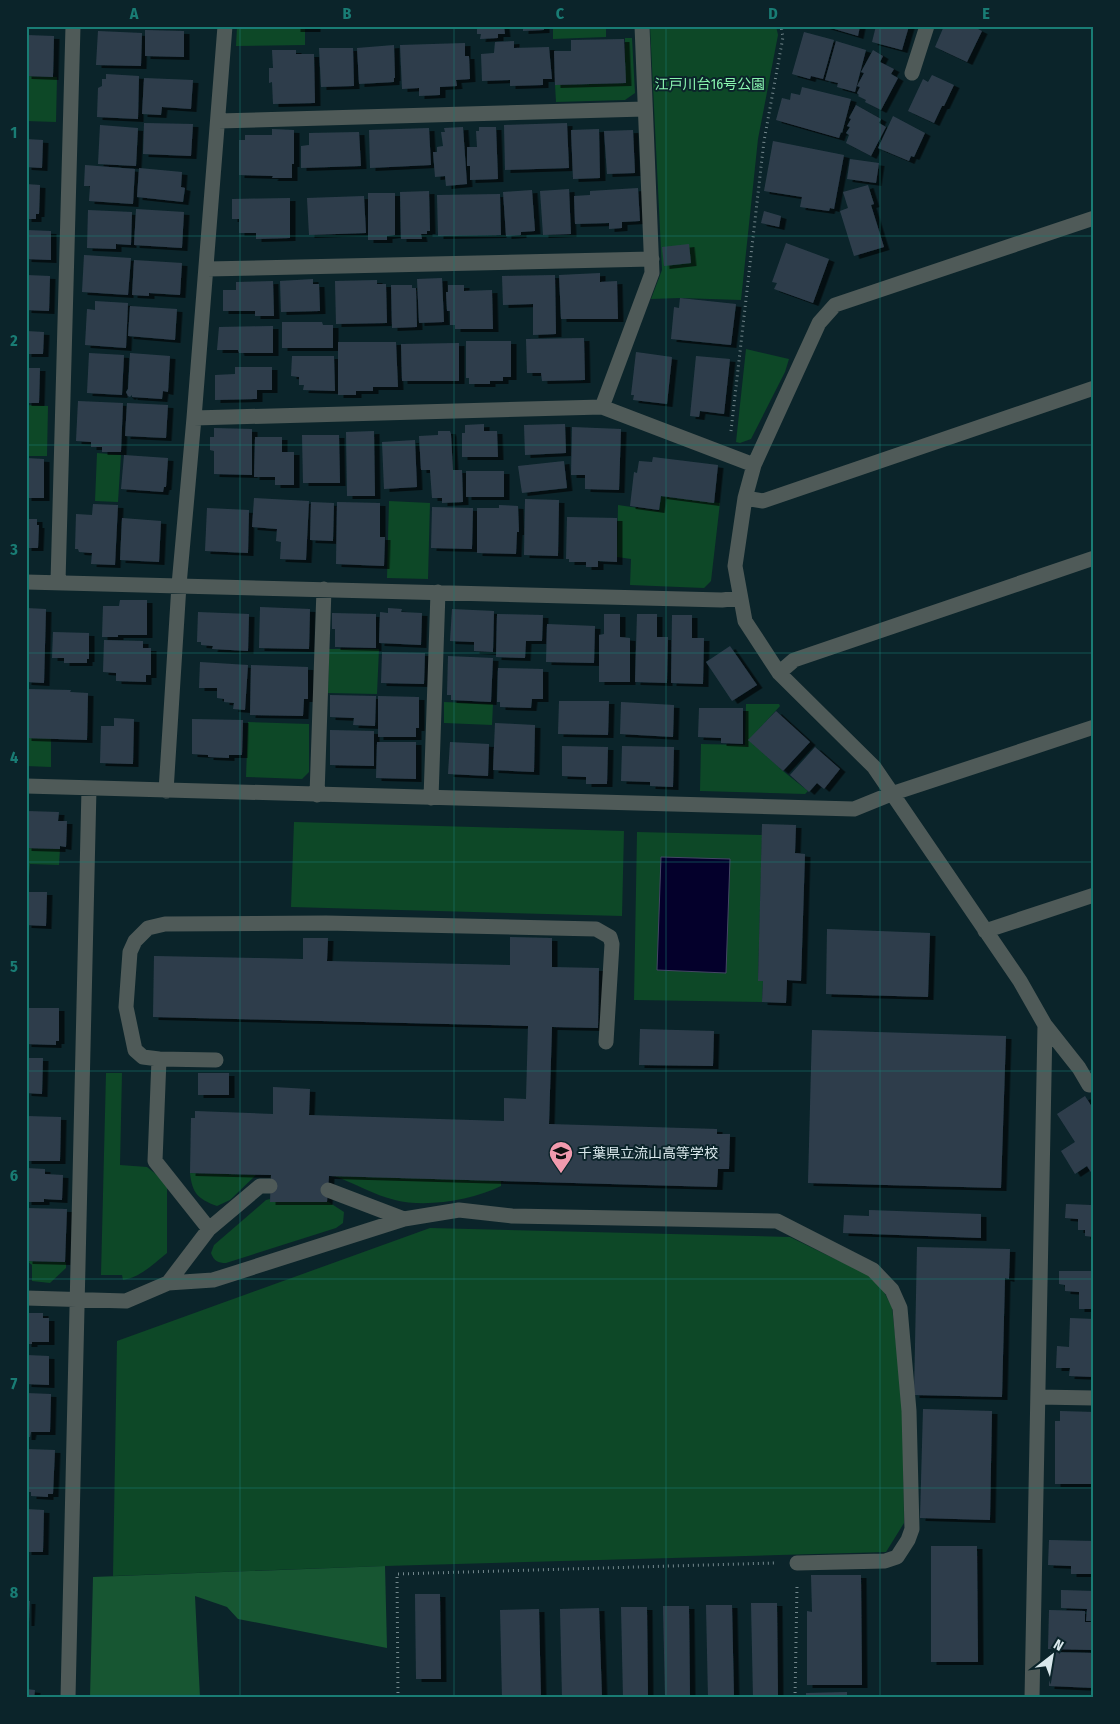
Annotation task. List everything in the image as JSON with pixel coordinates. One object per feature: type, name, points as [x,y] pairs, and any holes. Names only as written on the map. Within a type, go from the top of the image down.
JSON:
[{"type":"street","points":[[58,582],[74,26]]},
{"type":"street","points":[[166,791],[179,585],[207,268],[225,26]]},
{"type":"street","points":[[602,407],[652,273],[642,26]]},
{"type":"street","points":[[912,73],[927,26]]},
{"type":"street","points":[[218,120],[645,109]]},
{"type":"street","points":[[1092,1086],[1045,1026],[1020,981],[874,767],[779,673],[745,621],[735,566],[745,498],[754,465],[820,323],[835,305],[1094,218]]},
{"type":"street","points":[[207,268],[652,259]]},
{"type":"street","points":[[745,498],[763,502],[1094,388]]},
{"type":"street","points":[[194,418],[602,407],[754,465]]},
{"type":"street","points":[[779,673],[794,660],[1094,558]]},
{"type":"street","points":[[26,582],[722,600],[740,598]]},
{"type":"street","points":[[317,795],[324,589]]},
{"type":"street","points":[[431,798],[438,592]]},
{"type":"street","points":[[26,786],[854,809],[891,794],[1094,727]]},
{"type":"street","points":[[68,1698],[89,788]]},
{"type":"street","points":[[986,931],[1094,895]]},
{"type":"street","points":[[216,1060],[159,1059],[143,1057],[135,1050],[126,1007],[130,952],[135,941],[148,928],[165,924],[326,923],[596,929],[610,937],[612,944],[606,1042]]},
{"type":"street","points":[[1032,1698],[1045,1026]]},
{"type":"street","points":[[159,1059],[154,1161],[210,1229]]},
{"type":"street","points":[[168,1283],[210,1229],[260,1186],[270,1186]]},
{"type":"street","points":[[328,1190],[404,1219]]},
{"type":"street","points":[[26,1298],[126,1301],[168,1283],[213,1280],[404,1219],[458,1210],[512,1216],[777,1221],[873,1270],[892,1290],[900,1308],[909,1411],[912,1528],[908,1540],[897,1557],[885,1561],[797,1563]]},
{"type":"street","points":[[1038,1397],[1094,1398]]},
{"type":"path","points":[[728,454],[764,141],[783,37],[781,26]]},
{"type":"path","points":[[398,1698],[397,1574],[797,1563],[795,1698]]},
{"type":"green space","points":[[553,26],[606,26],[606,37],[553,39]]},
{"type":"green space","name":"江戸川台16号公園","points":[[650,26],[776,26],[778,35],[758,139],[741,300],[651,299],[662,270]]},
{"type":"green space","points":[[237,27],[295,27],[305,29],[305,45],[236,46]]},
{"type":"green space","points":[[625,38],[632,38],[635,93],[625,100],[556,102],[555,85],[625,83]]},
{"type":"green space","points":[[26,76],[57,77],[56,122],[26,121]]},
{"type":"green space","points":[[746,349],[789,359],[785,372],[751,439],[740,443],[736,442]]},
{"type":"green space","points":[[26,405],[48,406],[47,456],[26,456]]},
{"type":"green space","points":[[97,453],[121,455],[118,502],[95,501]]},
{"type":"green space","points":[[661,496],[720,503],[711,581],[704,588],[630,585],[631,559],[617,557],[618,505],[659,511]]},
{"type":"green space","points":[[389,501],[430,503],[428,579],[387,578]]},
{"type":"green space","points":[[329,649],[379,649],[377,694],[328,693]]},
{"type":"green space","points":[[444,702],[493,704],[492,725],[444,723]]},
{"type":"green space","points":[[746,704],[779,704],[780,706],[749,740],[808,791],[805,794],[700,791],[701,744],[745,745]]},
{"type":"green space","points":[[248,722],[309,724],[309,772],[302,779],[246,777]]},
{"type":"green space","points":[[26,738],[51,738],[51,767],[26,766]]},
{"type":"green space","points":[[294,822],[624,831],[622,916],[291,907]]},
{"type":"green space","points":[[637,832],[762,835],[758,981],[763,981],[762,1002],[634,1000]]},
{"type":"green space","points":[[26,848],[60,849],[59,865],[30,864],[28,888],[26,888]]},
{"type":"green space","points":[[106,1073],[122,1073],[120,1165],[147,1167],[167,1183],[167,1253],[141,1273],[123,1280],[122,1275],[101,1275]]},
{"type":"green space","points":[[190,1173],[256,1175],[230,1200],[217,1206],[205,1201],[197,1194],[192,1186]]},
{"type":"green space","points":[[334,1176],[501,1180],[501,1186],[463,1199],[421,1203],[387,1198]]},
{"type":"green space","points":[[270,1199],[270,1202],[327,1201],[344,1212],[343,1223],[336,1228],[226,1263],[215,1260],[211,1253],[214,1245],[266,1200]]},
{"type":"green space","points":[[430,1228],[790,1237],[876,1277],[892,1307],[903,1407],[904,1523],[886,1552],[385,1566],[113,1576],[117,1341]]},
{"type":"green space","points":[[27,1261],[66,1262],[66,1268],[50,1283],[32,1281],[32,1265]]},
{"type":"green space","points":[[385,1566],[387,1648],[238,1619],[227,1607],[195,1596],[200,1698],[90,1698],[93,1577]]},
{"type":"shaded area","points":[[661,857],[730,859],[726,973],[657,970]]},
{"type":"building","points":[[295,26],[315,26],[315,29],[295,29]]},
{"type":"building","points":[[477,26],[504,26],[505,34],[498,34],[498,38],[480,39],[481,34],[477,34]]},
{"type":"building","points":[[523,26],[544,26],[544,30],[523,31]]},
{"type":"building","points":[[824,26],[860,26],[858,36]]},
{"type":"building","points":[[876,26],[909,26],[902,50],[872,42]]},
{"type":"building","points":[[944,26],[972,26],[982,31],[967,62],[935,47]]},
{"type":"building","points":[[145,30],[184,31],[184,57],[145,56]]},
{"type":"building","points":[[98,31],[142,33],[141,66],[96,65]]},
{"type":"building","points":[[804,32],[834,40],[823,79],[811,76],[810,79],[792,74]]},
{"type":"building","points":[[26,35],[54,36],[53,77],[26,76]]},
{"type":"building","points":[[624,39],[626,83],[555,85],[554,51],[571,51],[571,40]]},
{"type":"building","points":[[514,41],[514,48],[549,47],[552,79],[543,79],[543,85],[510,86],[510,80],[482,81],[481,54],[494,53],[495,42]]},
{"type":"building","points":[[836,41],[866,50],[855,92],[837,87],[838,83],[825,80]]},
{"type":"building","points":[[465,43],[465,56],[469,56],[470,79],[456,80],[457,86],[440,87],[440,95],[419,96],[419,88],[402,89],[400,45]]},
{"type":"building","points":[[394,45],[394,82],[359,84],[357,48]]},
{"type":"building","points":[[319,48],[353,48],[354,86],[321,87]]},
{"type":"building","points":[[272,50],[296,50],[296,54],[314,54],[315,103],[273,104],[272,82],[269,83],[269,68],[273,68]]},
{"type":"building","points":[[873,50],[883,56],[880,62],[894,69],[891,74],[898,78],[881,110],[865,102],[866,100],[858,96],[857,93],[860,87],[857,86],[864,73],[861,72]]},
{"type":"building","points":[[106,74],[139,76],[138,119],[97,117],[98,88],[102,86],[102,79],[106,79]]},
{"type":"building","points":[[932,75],[954,85],[934,123],[908,111],[923,79],[928,82]]},
{"type":"building","points":[[144,78],[193,80],[191,109],[162,107],[161,115],[142,114]]},
{"type":"building","points":[[802,87],[851,99],[839,138],[776,120],[782,98],[790,100],[791,93],[800,95]]},
{"type":"building","points":[[856,105],[881,119],[879,123],[886,127],[871,156],[846,143],[849,135],[846,133],[850,127],[847,126],[851,119],[849,118]]},
{"type":"building","points":[[893,116],[925,133],[914,157],[911,156],[909,161],[878,148]]},
{"type":"building","points":[[144,123],[193,124],[191,156],[143,154]]},
{"type":"building","points":[[567,123],[569,168],[505,170],[504,125]]},
{"type":"building","points":[[100,125],[138,128],[136,166],[98,164]]},
{"type":"building","points":[[463,127],[467,184],[446,186],[445,176],[435,177],[433,152],[437,152],[437,147],[443,146],[441,132],[445,132],[444,128]]},
{"type":"building","points":[[479,127],[496,127],[498,179],[470,180],[470,166],[467,166],[467,147],[477,147],[476,131],[479,131]]},
{"type":"building","points":[[429,128],[431,165],[370,168],[369,130]]},
{"type":"building","points":[[272,129],[294,130],[292,178],[239,175],[239,140],[245,140],[245,135],[272,135]]},
{"type":"building","points":[[599,129],[600,178],[573,179],[571,130]]},
{"type":"building","points":[[633,130],[635,173],[607,174],[604,131]]},
{"type":"building","points":[[359,132],[361,166],[301,168],[301,146],[309,145],[309,133]]},
{"type":"building","points":[[26,139],[43,140],[42,168],[26,167]]},
{"type":"building","points":[[773,141],[844,155],[834,209],[830,208],[829,211],[800,207],[802,197],[764,191]]},
{"type":"building","points":[[850,159],[879,163],[876,183],[847,179]]},
{"type":"building","points":[[85,165],[135,169],[133,204],[89,201],[90,186],[84,186]]},
{"type":"building","points":[[139,168],[182,172],[181,187],[185,188],[183,202],[137,197]]},
{"type":"building","points":[[26,184],[40,185],[39,214],[36,214],[36,219],[26,219]]},
{"type":"building","points":[[868,185],[874,204],[871,205],[884,247],[854,256],[840,211],[848,208],[843,192]]},
{"type":"building","points":[[638,188],[640,221],[622,222],[622,228],[609,229],[609,223],[575,224],[574,196],[590,195],[590,191]]},
{"type":"building","points":[[569,189],[571,234],[543,235],[540,191]]},
{"type":"building","points":[[532,190],[535,231],[521,232],[521,235],[506,236],[503,192]]},
{"type":"building","points":[[429,191],[430,231],[427,231],[427,234],[421,234],[422,239],[401,239],[400,192]]},
{"type":"building","points":[[368,193],[395,193],[395,235],[387,236],[387,240],[368,240]]},
{"type":"building","points":[[500,194],[501,235],[438,236],[437,195]]},
{"type":"building","points":[[364,196],[366,233],[309,235],[307,198]]},
{"type":"building","points":[[290,198],[290,238],[256,239],[256,233],[239,233],[239,219],[232,219],[232,199]]},
{"type":"building","points":[[136,209],[184,212],[182,248],[134,245]]},
{"type":"building","points":[[88,210],[132,212],[131,245],[116,244],[116,249],[87,248]]},
{"type":"building","points":[[764,211],[781,216],[779,227],[761,223]]},
{"type":"building","points":[[26,230],[51,231],[51,260],[26,259]]},
{"type":"building","points":[[786,243],[829,259],[813,303],[774,289],[777,283],[772,282]]},
{"type":"building","points":[[689,244],[691,263],[664,266],[662,247]]},
{"type":"building","points":[[84,255],[131,258],[128,295],[82,292]]},
{"type":"building","points":[[134,260],[182,263],[180,295],[149,293],[149,296],[132,295]]},
{"type":"building","points":[[600,273],[600,282],[617,281],[618,319],[561,319],[559,275]]},
{"type":"building","points":[[26,275],[50,276],[49,311],[26,310]]},
{"type":"building","points":[[555,275],[556,334],[533,335],[533,304],[503,305],[502,276]]},
{"type":"building","points":[[442,278],[444,322],[419,323],[417,279]]},
{"type":"building","points":[[313,279],[313,284],[319,284],[320,311],[281,312],[280,281]]},
{"type":"building","points":[[377,280],[377,284],[386,284],[387,323],[336,324],[335,281]]},
{"type":"building","points":[[273,281],[274,316],[255,316],[255,311],[223,311],[223,290],[236,290],[236,282]]},
{"type":"building","points":[[391,285],[412,285],[412,288],[416,288],[417,327],[392,328]]},
{"type":"building","points":[[448,285],[464,285],[464,291],[492,290],[493,329],[455,329],[455,325],[450,325],[450,311],[447,311],[446,292],[448,292]]},
{"type":"building","points":[[680,298],[736,304],[731,345],[671,339],[674,307],[679,308]]},
{"type":"building","points":[[95,301],[128,303],[126,348],[85,345],[87,309],[95,310]]},
{"type":"building","points":[[130,306],[177,309],[175,340],[128,336]]},
{"type":"building","points":[[282,322],[322,322],[323,325],[333,325],[333,348],[282,348]]},
{"type":"building","points":[[273,326],[273,353],[239,353],[238,350],[217,350],[219,327]]},
{"type":"building","points":[[26,331],[44,332],[43,354],[26,354]]},
{"type":"building","points":[[584,338],[585,380],[542,381],[541,373],[527,373],[526,339]]},
{"type":"building","points":[[466,341],[511,341],[511,377],[503,377],[503,381],[490,381],[490,384],[469,384],[469,378],[466,378]]},
{"type":"building","points":[[338,342],[396,342],[398,387],[373,387],[373,391],[356,391],[356,395],[338,395]]},
{"type":"building","points":[[459,343],[459,381],[402,381],[401,344]]},
{"type":"building","points":[[636,352],[672,357],[667,404],[633,400],[634,395],[631,395]]},
{"type":"building","points":[[89,353],[124,355],[122,395],[87,393]]},
{"type":"building","points":[[130,353],[170,356],[168,392],[163,391],[162,399],[128,396],[126,392],[128,389]]},
{"type":"building","points":[[292,356],[334,356],[335,391],[303,390],[304,385],[299,385],[299,377],[291,376]]},
{"type":"building","points":[[696,356],[730,359],[724,414],[700,411],[699,417],[690,416]]},
{"type":"building","points":[[235,367],[272,367],[272,390],[257,390],[257,399],[215,400],[215,375],[235,374]]},
{"type":"building","points":[[26,368],[40,368],[39,403],[26,403]]},
{"type":"building","points":[[78,401],[123,403],[121,452],[102,452],[102,447],[91,447],[91,442],[76,441]]},
{"type":"building","points":[[127,403],[168,405],[166,438],[125,436]]},
{"type":"building","points":[[484,424],[484,431],[497,431],[498,457],[462,457],[462,433],[465,433],[465,425]]},
{"type":"building","points":[[565,424],[566,453],[525,455],[524,425]]},
{"type":"building","points":[[572,427],[621,429],[619,490],[585,489],[585,475],[571,475]]},
{"type":"building","points":[[214,428],[252,429],[252,475],[214,474],[214,451],[210,450],[210,437],[214,437]]},
{"type":"building","points":[[374,431],[375,496],[347,496],[346,432]]},
{"type":"building","points":[[438,431],[450,431],[453,470],[462,470],[463,502],[442,503],[442,498],[432,498],[430,470],[421,470],[419,436],[438,435]]},
{"type":"building","points":[[302,435],[339,435],[340,483],[303,483]]},
{"type":"building","points":[[255,437],[282,437],[282,452],[294,452],[294,485],[275,485],[275,477],[254,477]]},
{"type":"building","points":[[415,440],[417,487],[384,489],[382,442]]},
{"type":"building","points":[[124,455],[168,458],[166,487],[164,487],[163,492],[121,489]]},
{"type":"building","points":[[653,457],[718,465],[714,503],[661,496],[659,510],[630,506],[634,472],[637,473],[639,461],[652,462]]},
{"type":"building","points":[[26,458],[44,459],[44,498],[26,498]]},
{"type":"building","points":[[564,461],[567,488],[522,493],[518,466]]},
{"type":"building","points":[[466,471],[504,471],[504,497],[466,497]]},
{"type":"building","points":[[254,498],[309,501],[306,560],[280,559],[281,542],[276,541],[277,529],[252,527]]},
{"type":"building","points":[[525,499],[559,500],[558,556],[524,555]]},
{"type":"building","points":[[311,502],[334,503],[333,541],[310,540]]},
{"type":"building","points":[[337,502],[380,503],[380,537],[385,537],[384,566],[336,564]]},
{"type":"building","points":[[93,504],[118,505],[115,565],[91,564],[92,553],[79,552],[78,549],[75,549],[76,514],[92,515]]},
{"type":"building","points":[[499,505],[518,506],[519,532],[517,532],[516,554],[477,553],[477,508],[499,508]]},
{"type":"building","points":[[432,507],[473,508],[472,549],[431,548]]},
{"type":"building","points":[[207,508],[249,510],[248,553],[205,551]]},
{"type":"building","points":[[567,517],[617,518],[617,562],[598,561],[598,567],[586,567],[586,562],[569,562],[569,559],[566,559]]},
{"type":"building","points":[[122,518],[161,521],[159,562],[120,560]]},
{"type":"building","points":[[26,519],[37,519],[37,525],[39,525],[38,548],[26,548]]},
{"type":"building","points":[[120,600],[147,600],[147,635],[102,637],[103,606],[119,606]]},
{"type":"building","points":[[260,607],[310,609],[309,649],[259,648]]},
{"type":"building","points":[[26,608],[46,609],[44,683],[26,682]]},
{"type":"building","points":[[388,608],[402,609],[401,612],[422,613],[421,645],[379,643],[380,612],[388,613]]},
{"type":"building","points":[[452,609],[494,611],[493,652],[474,651],[474,642],[450,641]]},
{"type":"building","points":[[198,612],[249,614],[248,651],[212,649],[213,646],[201,645],[201,642],[197,642]]},
{"type":"building","points":[[332,613],[376,614],[376,648],[335,647],[335,629],[332,629]]},
{"type":"building","points":[[497,614],[543,615],[542,641],[526,641],[525,658],[496,657]]},
{"type":"building","points":[[604,614],[620,614],[620,637],[630,638],[630,682],[599,682],[599,635],[604,634]]},
{"type":"building","points":[[637,614],[657,614],[657,637],[668,637],[667,683],[635,682]]},
{"type":"building","points":[[672,615],[692,615],[692,638],[704,638],[703,684],[671,683]]},
{"type":"building","points":[[547,624],[595,626],[594,663],[546,662]]},
{"type":"building","points":[[53,632],[89,633],[89,659],[87,659],[87,663],[64,663],[64,658],[52,658]]},
{"type":"building","points":[[104,640],[143,641],[143,648],[151,648],[151,675],[146,675],[146,682],[116,681],[116,673],[103,672]]},
{"type":"building","points":[[730,646],[757,685],[732,701],[706,662]]},
{"type":"building","points":[[382,652],[425,653],[424,684],[381,683]]},
{"type":"building","points":[[448,656],[493,658],[491,702],[451,700],[451,695],[447,695]]},
{"type":"building","points":[[200,662],[248,665],[245,710],[233,709],[234,703],[224,702],[224,699],[217,698],[217,688],[199,688]]},
{"type":"building","points":[[251,665],[308,667],[308,699],[304,699],[303,716],[250,715]]},
{"type":"building","points":[[498,668],[543,669],[543,699],[532,699],[531,708],[500,707],[500,702],[497,702]]},
{"type":"building","points":[[26,689],[71,690],[70,692],[88,693],[87,740],[26,738]]},
{"type":"building","points":[[330,695],[376,696],[375,726],[353,725],[354,718],[330,717]]},
{"type":"building","points":[[378,696],[419,697],[419,728],[416,728],[416,737],[378,737]]},
{"type":"building","points":[[559,701],[609,701],[608,735],[558,734]]},
{"type":"building","points":[[621,702],[674,705],[673,737],[620,734]]},
{"type":"building","points":[[699,708],[743,708],[743,744],[721,743],[721,738],[698,737]]},
{"type":"building","points":[[776,711],[810,742],[783,771],[748,740]]},
{"type":"building","points":[[114,718],[134,719],[133,764],[100,763],[101,726],[114,726]]},
{"type":"building","points":[[192,719],[243,720],[242,755],[229,755],[229,758],[192,754]]},
{"type":"building","points":[[495,723],[535,725],[534,772],[493,770]]},
{"type":"building","points":[[330,730],[374,731],[374,766],[330,765]]},
{"type":"building","points":[[377,742],[416,742],[416,779],[376,778]]},
{"type":"building","points":[[450,742],[489,744],[488,776],[448,774]]},
{"type":"building","points":[[562,746],[608,747],[607,784],[586,784],[586,777],[562,776]]},
{"type":"building","points":[[622,746],[674,747],[673,787],[650,786],[650,782],[621,781]]},
{"type":"building","points":[[815,747],[840,769],[824,789],[817,783],[809,792],[790,775]]},
{"type":"building","points":[[26,811],[59,812],[58,821],[67,821],[66,847],[60,846],[60,849],[26,848]]},
{"type":"building","points":[[762,824],[796,825],[795,853],[805,854],[801,981],[787,980],[786,1003],[762,1002],[763,981],[758,981]]},
{"type":"building","points":[[26,892],[47,892],[46,926],[26,925]]},
{"type":"building","points":[[827,929],[930,933],[928,997],[826,994]]},
{"type":"building","points":[[510,937],[552,938],[552,967],[599,968],[598,1028],[552,1027],[549,1124],[717,1129],[717,1134],[730,1134],[729,1169],[718,1169],[717,1187],[329,1176],[327,1202],[270,1202],[271,1175],[190,1173],[191,1118],[195,1118],[195,1111],[273,1114],[273,1087],[310,1089],[309,1115],[504,1121],[504,1098],[526,1099],[528,1026],[153,1017],[154,956],[303,959],[303,938],[328,938],[327,961],[510,965]]},
{"type":"building","points":[[26,1008],[59,1008],[59,1041],[56,1041],[56,1045],[26,1044]]},
{"type":"building","points":[[640,1029],[714,1031],[713,1066],[639,1065]]},
{"type":"building","points":[[812,1030],[1006,1036],[1001,1188],[808,1183]]},
{"type":"building","points":[[26,1058],[43,1058],[42,1094],[26,1093]]},
{"type":"building","points":[[198,1073],[229,1073],[229,1095],[198,1095]]},
{"type":"building","points":[[1085,1096],[1094,1110],[1094,1177],[1087,1166],[1075,1174],[1061,1151],[1075,1142],[1057,1114]]},
{"type":"building","points":[[26,1116],[61,1117],[60,1161],[26,1161]]},
{"type":"building","points":[[26,1168],[45,1169],[45,1174],[63,1175],[62,1200],[44,1199],[44,1202],[26,1202]]},
{"type":"building","points":[[1091,1203],[1094,1203],[1094,1237],[1085,1236],[1085,1230],[1078,1230],[1078,1219],[1065,1218],[1066,1204],[1091,1205]]},
{"type":"building","points":[[26,1208],[67,1209],[65,1262],[27,1261]]},
{"type":"building","points":[[869,1210],[981,1214],[981,1238],[843,1233],[844,1215],[869,1216]]},
{"type":"building","points":[[917,1247],[1010,1249],[1009,1279],[1005,1278],[1002,1397],[914,1395]]},
{"type":"building","points":[[1059,1271],[1094,1271],[1094,1309],[1079,1309],[1079,1292],[1065,1291],[1065,1285],[1059,1284]]},
{"type":"building","points":[[26,1313],[43,1313],[43,1318],[49,1318],[49,1342],[26,1344]]},
{"type":"building","points":[[1070,1318],[1094,1319],[1094,1377],[1069,1376],[1070,1368],[1056,1368],[1057,1346],[1069,1347]]},
{"type":"building","points":[[26,1355],[49,1356],[49,1385],[26,1384]]},
{"type":"building","points":[[26,1393],[51,1394],[50,1432],[31,1432],[30,1437],[26,1437]]},
{"type":"building","points":[[923,1409],[992,1411],[990,1520],[920,1518]]},
{"type":"building","points":[[1060,1411],[1094,1412],[1094,1484],[1055,1484],[1055,1421],[1060,1421]]},
{"type":"building","points":[[26,1449],[55,1450],[53,1494],[48,1494],[48,1497],[31,1496],[31,1492],[26,1492]]},
{"type":"building","points":[[26,1509],[44,1510],[43,1552],[26,1552]]},
{"type":"building","points":[[1049,1540],[1094,1541],[1094,1583],[1091,1583],[1091,1574],[1071,1574],[1071,1566],[1048,1565]]},
{"type":"building","points":[[931,1546],[977,1546],[978,1662],[931,1662]]},
{"type":"building","points":[[811,1575],[861,1575],[862,1685],[807,1685],[807,1611],[812,1612]]},
{"type":"building","points":[[1061,1590],[1094,1591],[1094,1621],[1086,1621],[1087,1609],[1061,1608]]},
{"type":"building","points":[[415,1594],[440,1594],[441,1679],[416,1679]]},
{"type":"building","points":[[26,1601],[30,1601],[29,1623],[26,1623]]},
{"type":"building","points":[[751,1603],[777,1603],[778,1698],[753,1698]]},
{"type":"building","points":[[706,1605],[732,1605],[734,1698],[708,1698]]},
{"type":"building","points":[[663,1606],[689,1606],[690,1698],[665,1698]]},
{"type":"building","points":[[621,1607],[647,1607],[648,1698],[623,1698]]},
{"type":"building","points":[[599,1608],[602,1698],[562,1698],[560,1609]]},
{"type":"building","points":[[539,1609],[541,1698],[502,1698],[500,1610]]},
{"type":"building","points":[[1049,1610],[1085,1611],[1085,1622],[1092,1622],[1092,1650],[1048,1649]]},
{"type":"building","points":[[1050,1652],[1094,1653],[1094,1688],[1049,1686]]},
{"type":"building","points":[[26,1689],[35,1690],[34,1698],[26,1698]]},
{"type":"building","points":[[847,1692],[847,1698],[806,1698],[806,1693]]},
{"type":"place","name":"千葉県立流山高等学校","points":[[561,1174]]}]
